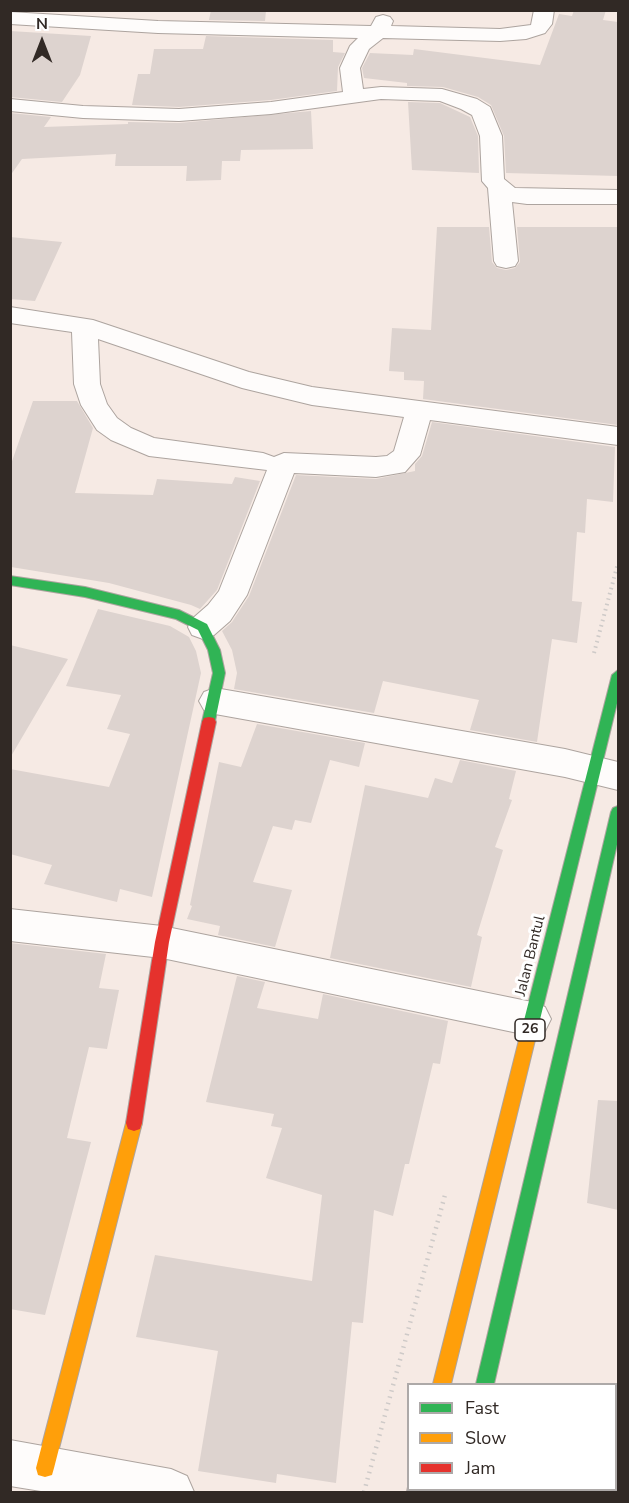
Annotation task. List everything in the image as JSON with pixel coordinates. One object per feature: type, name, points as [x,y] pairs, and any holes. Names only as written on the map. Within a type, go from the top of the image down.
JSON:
[{"type":"main road","points":[[10,580],[85,592],[179,615],[203,627],[214,650],[219,673],[215,701],[162,942],[133,1133],[28,1466]]},
{"type":"main road","name":"Jalan Bantul","points":[[442,1383],[532,1019],[607,773],[618,675]]},
{"type":"main road","name":"26","points":[[485,1383],[618,812]]},
{"type":"street","points":[[356,96],[351,86],[350,68],[360,46],[381,31],[386,10]]},
{"type":"street","points":[[10,18],[158,27],[485,35],[526,33],[540,27],[544,10]]},
{"type":"street","points":[[10,105],[93,112],[179,115],[236,111],[393,92],[441,95],[474,107],[482,112],[487,120],[491,136],[493,180],[498,188],[506,261]]},
{"type":"street","points":[[498,188],[513,195],[527,197],[618,197]]},
{"type":"street","points":[[10,315],[84,326],[279,389],[312,396],[618,436]]},
{"type":"street","points":[[84,326],[87,384],[94,405],[107,424],[132,441],[149,447],[263,462]]},
{"type":"street","points":[[203,627],[219,613],[231,595],[284,463],[376,467],[395,465],[406,455],[420,410]]},
{"type":"street","points":[[215,701],[607,773]]},
{"type":"street","points":[[10,925],[162,942],[532,1019]]},
{"type":"street","points":[[28,1466],[171,1492]]},
{"type":"building","points":[[211,10],[266,11],[265,21],[209,20]]},
{"type":"building","points":[[574,10],[606,10],[603,20],[618,22],[618,176],[506,173],[504,136],[491,105],[478,97],[443,87],[407,86],[407,83],[364,78],[362,68],[370,53],[413,55],[414,49],[540,65],[559,14],[572,16]]},
{"type":"building","points":[[10,31],[91,36],[80,75],[62,102],[10,97]]},
{"type":"building","points":[[206,36],[333,40],[333,52],[345,53],[338,67],[337,91],[271,100],[179,107],[132,105],[138,74],[150,74],[154,49],[203,49]]},
{"type":"building","points":[[408,102],[440,103],[470,117],[478,136],[479,173],[412,170]]},
{"type":"building","points":[[311,111],[313,149],[241,150],[240,161],[222,161],[221,180],[186,181],[187,166],[115,166],[116,154],[22,159],[10,176],[10,113],[51,117],[44,127],[128,124],[128,122],[179,123]]},
{"type":"building","points":[[437,227],[489,227],[492,262],[497,268],[506,270],[515,268],[520,262],[517,227],[618,227],[618,425],[423,399],[424,381],[404,380],[404,372],[389,371],[392,328],[431,330]]},
{"type":"building","points":[[10,237],[62,242],[35,301],[10,299]]},
{"type":"building","points":[[33,401],[77,401],[93,428],[75,493],[153,495],[157,479],[232,484],[235,477],[260,481],[217,590],[200,609],[109,583],[11,567],[10,467]]},
{"type":"building","points":[[432,422],[615,447],[613,502],[587,499],[585,533],[577,532],[572,601],[582,602],[577,643],[552,639],[537,742],[470,730],[479,700],[383,681],[374,713],[234,689],[237,673],[232,650],[222,631],[232,622],[249,596],[296,475],[376,479],[415,471],[415,464],[422,456]]},
{"type":"building","points":[[98,609],[170,626],[189,637],[196,651],[201,673],[152,897],[120,889],[117,902],[44,884],[52,865],[10,854],[10,769],[109,787],[130,734],[107,729],[121,695],[66,686]]},
{"type":"building","points":[[10,645],[68,659],[10,758]]},
{"type":"building","points":[[257,724],[365,743],[359,767],[330,760],[311,823],[295,820],[292,830],[273,826],[253,882],[292,890],[275,947],[218,935],[220,926],[187,919],[192,906],[190,905],[219,762],[241,767]]},
{"type":"building","points":[[460,760],[516,771],[509,799],[512,800],[495,847],[503,850],[477,935],[482,937],[471,987],[330,958],[365,785],[428,798],[435,778],[452,783]]},
{"type":"building","points":[[10,943],[106,954],[99,988],[119,990],[107,1049],[89,1047],[67,1138],[91,1142],[45,1315],[10,1309]]},
{"type":"building","points":[[237,976],[265,982],[257,1008],[318,1019],[323,994],[448,1021],[440,1064],[433,1063],[409,1164],[405,1164],[393,1216],[374,1210],[363,1323],[352,1322],[336,1483],[277,1474],[276,1483],[198,1471],[218,1351],[136,1337],[155,1255],[312,1281],[322,1195],[266,1178],[282,1128],[271,1126],[274,1114],[206,1102]]},
{"type":"building","points":[[598,1100],[618,1101],[618,1210],[587,1203]]},
{"type":"traffic: fast","points":[[10,580],[85,592],[179,615],[203,627],[214,650],[219,673],[209,722]]},
{"type":"traffic: fast","points":[[527,1040],[618,675]]},
{"type":"traffic: fast","points":[[485,1383],[618,812]]},
{"type":"traffic: slow","points":[[442,1383],[527,1040]]},
{"type":"traffic: slow","points":[[45,1468],[134,1123]]},
{"type":"traffic: jam","points":[[134,1123],[162,942],[209,722]]}]
